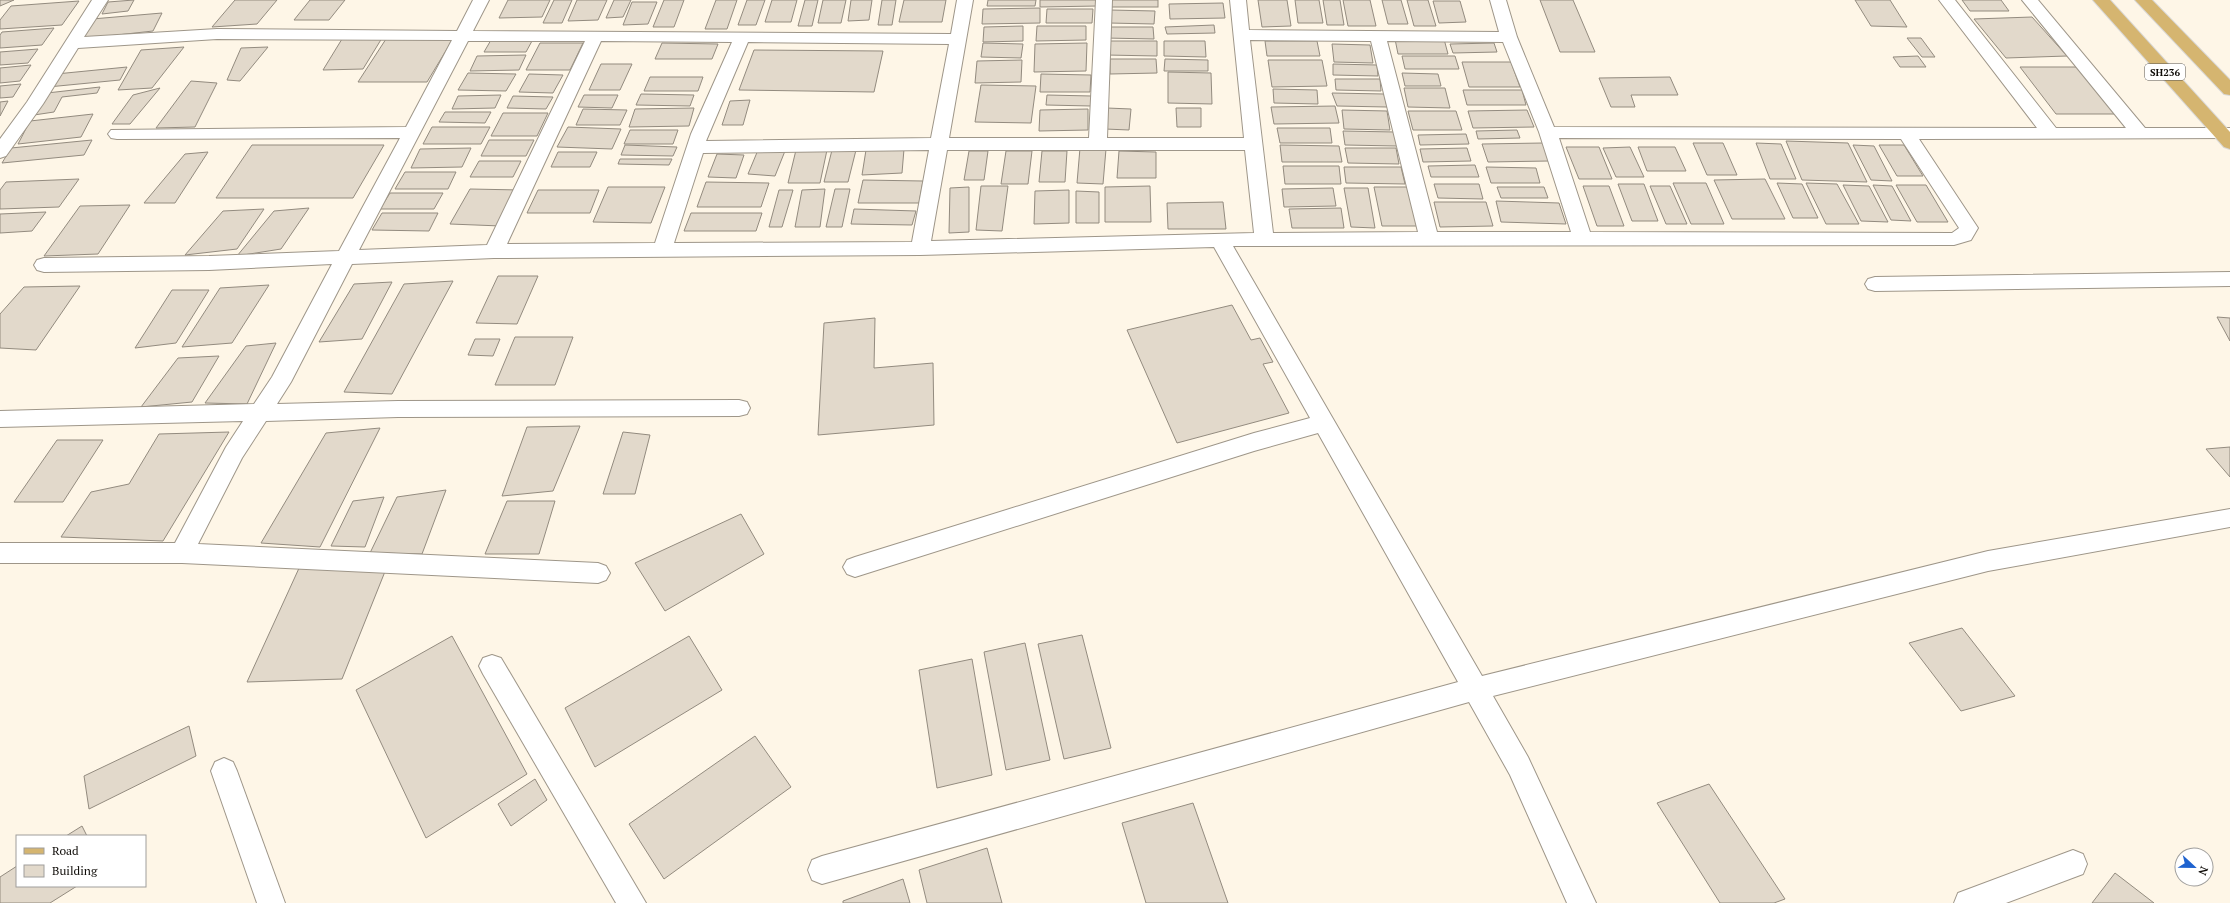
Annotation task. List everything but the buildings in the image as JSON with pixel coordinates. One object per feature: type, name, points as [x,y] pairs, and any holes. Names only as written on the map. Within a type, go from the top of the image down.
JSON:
[{"type":"main road","name":"SH236","points":[[2101,0],[2227,136]]},
{"type":"main road","name":"SH236","points":[[2143,0],[2230,90]]},
{"type":"street","points":[[0,152],[34,104],[100,0]]},
{"type":"street","points":[[182,553],[234,453],[262,412],[280,382],[412,132],[460,36],[481,0]]},
{"type":"street","points":[[920,248],[965,0]]},
{"type":"street","points":[[1098,144],[1104,0]]},
{"type":"street","points":[[1238,0],[1264,240]]},
{"type":"street","points":[[1498,0],[1509,37],[1548,132],[1583,238]]},
{"type":"street","points":[[1947,0],[2051,134]]},
{"type":"street","points":[[2030,0],[2140,133]]},
{"type":"street","points":[[73,43],[217,34],[958,39]]},
{"type":"street","points":[[1242,35],[1509,37]]},
{"type":"street","points":[[1378,36],[1429,239]]},
{"type":"street","points":[[494,251],[595,37]]},
{"type":"street","points":[[662,250],[696,147],[742,37]]},
{"type":"street","points":[[117,134],[412,132]]},
{"type":"street","points":[[1548,132],[1906,134],[2140,133],[2227,136]]},
{"type":"street","points":[[44,265],[209,263],[494,251],[920,248],[1220,240],[1583,238],[1954,239],[1964,235],[1968,228],[1906,134]]},
{"type":"street","points":[[696,147],[938,144],[1254,144]]},
{"type":"street","points":[[1220,240],[1519,766],[1582,903]]},
{"type":"street","points":[[1875,284],[2230,279]]},
{"type":"street","points":[[0,419],[262,412],[739,408]]},
{"type":"street","points":[[855,567],[1254,442],[1324,423]]},
{"type":"street","points":[[822,870],[1476,689],[1988,561],[2230,518]]},
{"type":"street","points":[[0,553],[182,553],[598,573]]},
{"type":"street","points":[[492,666],[632,903]]},
{"type":"street","points":[[224,771],[271,903]]},
{"type":"street","points":[[1968,903],[2072,864]]}]
